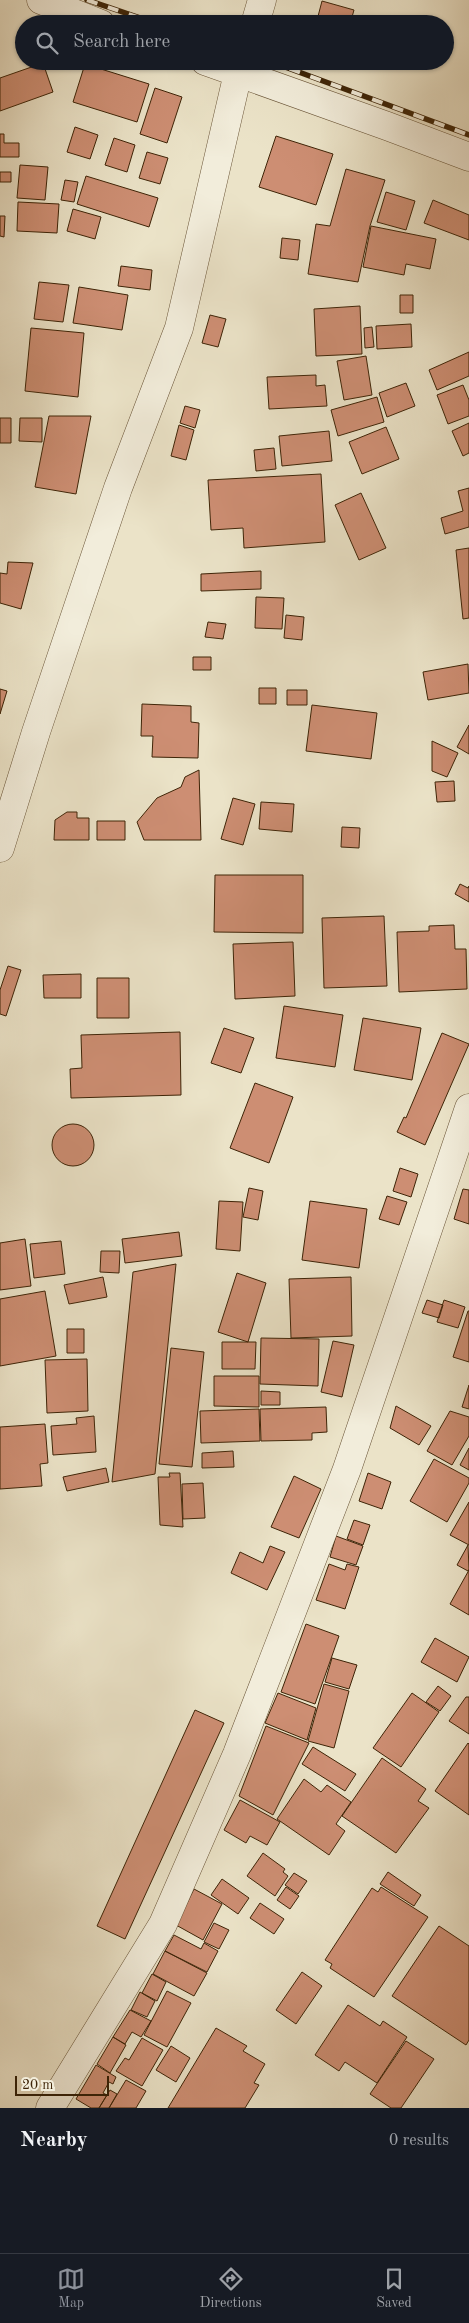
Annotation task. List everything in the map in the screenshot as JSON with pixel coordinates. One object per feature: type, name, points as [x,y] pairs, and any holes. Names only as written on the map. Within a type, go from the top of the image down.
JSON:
[{"type":"street","points":[[41,0],[78,15]]},
{"type":"street","points":[[257,15],[262,0]]},
{"type":"street","points":[[0,848],[36,732],[118,488],[179,328],[239,70]]},
{"type":"street","points":[[247,70],[469,158]]},
{"type":"street","points":[[50,2108],[163,1924],[237,1754],[348,1469],[469,1108]]},
{"type":"building","points":[[322,1],[354,10],[353,15],[318,15]]},
{"type":"building","points":[[23,70],[45,70],[53,92],[0,111],[0,78]]},
{"type":"building","points":[[83,70],[104,70],[149,84],[137,122],[73,102]]},
{"type":"building","points":[[155,88],[182,97],[167,143],[140,134]]},
{"type":"building","points":[[75,127],[98,135],[90,159],[67,152]]},
{"type":"building","points":[[0,134],[4,134],[4,143],[19,143],[19,157],[0,157]]},
{"type":"building","points":[[276,136],[333,154],[316,205],[259,187]]},
{"type":"building","points":[[114,138],[135,145],[127,172],[105,165]]},
{"type":"building","points":[[147,152],[168,158],[160,184],[139,178]]},
{"type":"building","points":[[20,165],[48,167],[45,200],[17,198]]},
{"type":"building","points":[[346,169],[385,180],[370,226],[358,282],[308,274],[316,224],[330,226]]},
{"type":"building","points":[[0,172],[11,172],[11,182],[0,182]]},
{"type":"building","points":[[86,176],[158,198],[149,227],[77,204]]},
{"type":"building","points":[[65,180],[78,182],[74,202],[61,200]]},
{"type":"building","points":[[386,192],[415,201],[406,230],[377,222]]},
{"type":"building","points":[[433,200],[469,215],[469,240],[424,223]]},
{"type":"building","points":[[18,202],[59,204],[57,233],[17,231]]},
{"type":"building","points":[[73,209],[101,217],[95,239],[67,231]]},
{"type":"building","points":[[0,216],[5,216],[4,237],[0,236]]},
{"type":"building","points":[[371,226],[436,239],[430,269],[406,264],[404,275],[363,267]]},
{"type":"building","points":[[282,238],[300,240],[298,260],[280,258]]},
{"type":"building","points":[[121,266],[152,270],[150,290],[118,286]]},
{"type":"building","points":[[39,282],[69,285],[63,322],[34,319]]},
{"type":"building","points":[[79,287],[128,295],[122,330],[73,323]]},
{"type":"building","points":[[400,295],[413,295],[413,313],[400,313]]},
{"type":"building","points":[[360,306],[362,354],[316,356],[314,309]]},
{"type":"building","points":[[210,315],[226,319],[218,347],[202,343]]},
{"type":"building","points":[[411,324],[412,347],[377,349],[376,326]]},
{"type":"building","points":[[372,327],[374,347],[365,348],[364,328]]},
{"type":"building","points":[[31,328],[84,333],[78,397],[25,391]]},
{"type":"building","points":[[469,352],[469,376],[437,390],[429,370]]},
{"type":"building","points":[[366,356],[372,395],[344,400],[337,361]]},
{"type":"building","points":[[316,375],[316,386],[325,385],[327,406],[269,409],[267,377]]},
{"type":"building","points":[[406,383],[415,406],[387,417],[379,393]]},
{"type":"building","points":[[463,385],[469,400],[469,416],[448,424],[437,395]]},
{"type":"building","points":[[377,397],[384,422],[338,436],[331,410]]},
{"type":"building","points":[[185,406],[200,410],[195,428],[180,423]]},
{"type":"building","points":[[49,416],[91,416],[76,494],[35,487]]},
{"type":"building","points":[[0,418],[11,418],[11,443],[0,443]]},
{"type":"building","points":[[20,418],[42,418],[42,442],[19,441]]},
{"type":"building","points":[[469,423],[469,453],[463,456],[452,431]]},
{"type":"building","points":[[179,425],[194,430],[186,460],[171,456]]},
{"type":"building","points":[[386,427],[399,459],[362,474],[349,442]]},
{"type":"building","points":[[329,431],[332,461],[282,466],[279,436]]},
{"type":"building","points":[[274,448],[276,469],[256,471],[254,450]]},
{"type":"building","points":[[321,474],[325,542],[244,548],[243,528],[211,530],[208,480]]},
{"type":"building","points":[[469,488],[469,527],[445,534],[441,518],[463,511],[458,491]]},
{"type":"building","points":[[361,493],[386,548],[359,560],[335,505]]},
{"type":"building","points":[[469,548],[469,618],[463,619],[456,550]]},
{"type":"building","points":[[8,562],[33,563],[21,609],[0,603],[0,573],[7,574]]},
{"type":"building","points":[[261,571],[261,589],[201,591],[201,574]]},
{"type":"building","points":[[256,597],[284,598],[282,629],[255,628]]},
{"type":"building","points":[[286,615],[304,617],[302,640],[284,638]]},
{"type":"building","points":[[208,622],[226,624],[223,639],[205,637]]},
{"type":"building","points":[[193,657],[211,657],[211,670],[193,670]]},
{"type":"building","points":[[468,664],[469,693],[428,700],[423,672]]},
{"type":"building","points":[[259,688],[276,688],[276,704],[259,704]]},
{"type":"building","points":[[0,689],[7,691],[0,714]]},
{"type":"building","points":[[287,690],[307,690],[307,705],[287,705]]},
{"type":"building","points":[[142,704],[191,706],[191,722],[199,723],[198,758],[152,757],[153,736],[141,736]]},
{"type":"building","points":[[312,705],[377,713],[371,759],[306,751]]},
{"type":"building","points":[[469,725],[469,754],[457,747]]},
{"type":"building","points":[[432,741],[458,753],[447,777],[432,771]]},
{"type":"building","points":[[199,770],[201,840],[144,840],[137,822],[157,798],[181,787],[185,777]]},
{"type":"building","points":[[454,781],[455,801],[437,802],[435,782]]},
{"type":"building","points":[[233,798],[255,804],[243,845],[221,839]]},
{"type":"building","points":[[261,802],[294,804],[292,832],[259,829]]},
{"type":"building","points":[[67,812],[77,812],[77,818],[89,818],[89,840],[54,840],[55,820]]},
{"type":"building","points":[[97,821],[125,821],[125,840],[97,840]]},
{"type":"building","points":[[342,827],[360,828],[359,848],[341,847]]},
{"type":"building","points":[[215,875],[303,875],[303,933],[214,932]]},
{"type":"building","points":[[460,884],[468,888],[469,886],[469,902],[455,894]]},
{"type":"building","points":[[384,916],[387,986],[324,988],[322,918]]},
{"type":"building","points":[[454,925],[455,949],[466,949],[467,989],[399,992],[397,932],[429,931],[429,926]]},
{"type":"building","points":[[293,942],[295,996],[235,999],[233,944]]},
{"type":"building","points":[[8,966],[21,970],[6,1016],[0,1014],[0,990]]},
{"type":"building","points":[[81,974],[81,998],[44,998],[43,975]]},
{"type":"building","points":[[97,978],[129,978],[129,1018],[97,1018]]},
{"type":"building","points":[[284,1006],[343,1015],[335,1067],[276,1058]]},
{"type":"building","points":[[363,1018],[421,1028],[412,1080],[354,1070]]},
{"type":"building","points":[[224,1028],[254,1038],[241,1073],[211,1063]]},
{"type":"building","points":[[180,1032],[181,1095],[71,1098],[70,1069],[82,1068],[81,1035]]},
{"type":"building","points":[[442,1033],[469,1044],[425,1145],[397,1132],[404,1117],[406,1118]]},
{"type":"building","points":[[255,1083],[293,1097],[269,1163],[230,1148]]},
{"type":"building","points":[[73,1124],[88,1130],[94,1145],[88,1160],[73,1166],[58,1160],[52,1145],[58,1130]]},
{"type":"building","points":[[400,1168],[418,1174],[411,1197],[393,1191]]},
{"type":"building","points":[[249,1188],[263,1191],[258,1220],[243,1217]]},
{"type":"building","points":[[463,1189],[469,1190],[469,1224],[454,1219]]},
{"type":"building","points":[[387,1196],[407,1202],[399,1225],[379,1219]]},
{"type":"building","points":[[219,1201],[243,1202],[240,1251],[216,1249]]},
{"type":"building","points":[[310,1201],[367,1209],[359,1268],[302,1260]]},
{"type":"building","points":[[179,1232],[182,1256],[125,1263],[122,1239]]},
{"type":"building","points":[[25,1239],[31,1286],[0,1290],[0,1243]]},
{"type":"building","points":[[61,1241],[65,1274],[34,1278],[30,1244]]},
{"type":"building","points":[[101,1251],[120,1251],[119,1273],[100,1272]]},
{"type":"building","points":[[176,1264],[155,1474],[112,1482],[133,1272]]},
{"type":"building","points":[[237,1273],[266,1283],[248,1342],[218,1332]]},
{"type":"building","points":[[103,1277],[107,1297],[69,1304],[64,1285]]},
{"type":"building","points":[[351,1277],[352,1336],[291,1338],[289,1279]]},
{"type":"building","points":[[45,1291],[56,1356],[0,1366],[0,1299]]},
{"type":"building","points":[[427,1300],[443,1305],[439,1318],[422,1313]]},
{"type":"building","points":[[444,1300],[465,1307],[458,1328],[437,1322]]},
{"type":"building","points":[[469,1311],[469,1362],[453,1357]]},
{"type":"building","points":[[67,1329],[84,1329],[84,1353],[67,1353]]},
{"type":"building","points":[[261,1338],[319,1339],[318,1386],[260,1384]]},
{"type":"building","points":[[333,1341],[354,1345],[342,1397],[321,1392]]},
{"type":"building","points":[[222,1342],[256,1342],[255,1369],[222,1369]]},
{"type":"building","points":[[171,1348],[204,1352],[192,1467],[159,1464]]},
{"type":"building","points":[[87,1359],[88,1411],[47,1413],[45,1360]]},
{"type":"building","points":[[214,1376],[259,1376],[259,1407],[214,1406]]},
{"type":"building","points":[[469,1385],[469,1409],[462,1407]]},
{"type":"building","points":[[261,1391],[280,1392],[280,1405],[261,1405]]},
{"type":"building","points":[[396,1406],[431,1426],[419,1445],[390,1428]]},
{"type":"building","points":[[326,1407],[327,1432],[312,1433],[312,1440],[261,1441],[260,1409]]},
{"type":"building","points":[[259,1409],[260,1441],[201,1443],[200,1411]]},
{"type":"building","points":[[450,1411],[469,1417],[469,1436],[452,1465],[427,1451]]},
{"type":"building","points":[[94,1416],[96,1452],[53,1455],[51,1426],[77,1424],[76,1418]]},
{"type":"building","points":[[45,1424],[48,1463],[40,1464],[42,1486],[0,1489],[0,1427]]},
{"type":"building","points":[[469,1448],[469,1470],[460,1465]]},
{"type":"building","points":[[233,1451],[234,1467],[202,1468],[202,1453]]},
{"type":"building","points":[[434,1459],[469,1478],[469,1483],[447,1522],[410,1501]]},
{"type":"building","points":[[106,1468],[109,1482],[67,1491],[63,1477]]},
{"type":"building","points":[[169,1473],[180,1473],[183,1527],[160,1525],[158,1477],[170,1477]]},
{"type":"building","points":[[368,1473],[391,1482],[382,1509],[359,1501]]},
{"type":"building","points":[[294,1476],[321,1489],[299,1538],[271,1527]]},
{"type":"building","points":[[203,1483],[205,1518],[183,1519],[182,1484]]},
{"type":"building","points":[[469,1502],[469,1545],[450,1535]]},
{"type":"building","points":[[354,1520],[370,1525],[363,1545],[347,1539]]},
{"type":"building","points":[[336,1536],[363,1546],[356,1565],[330,1557]]},
{"type":"building","points":[[468,1545],[469,1569],[468,1571],[457,1565]]},
{"type":"building","points":[[270,1546],[285,1552],[267,1590],[231,1573],[240,1552],[263,1563]]},
{"type":"building","points":[[329,1564],[345,1570],[347,1564],[359,1567],[345,1609],[316,1600]]},
{"type":"building","points":[[469,1570],[469,1615],[450,1604]]},
{"type":"building","points":[[306,1624],[339,1636],[315,1704],[281,1692]]},
{"type":"building","points":[[435,1638],[469,1657],[457,1682],[421,1662]]},
{"type":"building","points":[[332,1658],[357,1665],[349,1689],[325,1682]]},
{"type":"building","points":[[324,1684],[349,1691],[334,1748],[308,1741]]},
{"type":"building","points":[[438,1686],[451,1696],[440,1711],[426,1702]]},
{"type":"building","points":[[278,1693],[316,1708],[307,1740],[265,1723]]},
{"type":"building","points":[[412,1693],[439,1712],[401,1767],[373,1748]]},
{"type":"building","points":[[466,1697],[469,1697],[469,1734],[449,1721]]},
{"type":"building","points":[[195,1710],[224,1723],[125,1939],[97,1926]]},
{"type":"building","points":[[266,1726],[309,1743],[273,1815],[239,1796]]},
{"type":"building","points":[[469,1744],[469,1815],[435,1791]]},
{"type":"building","points":[[313,1747],[356,1774],[345,1791],[302,1764]]},
{"type":"building","points":[[382,1758],[426,1789],[418,1801],[429,1808],[396,1853],[342,1816]]},
{"type":"building","points":[[304,1779],[321,1792],[327,1785],[351,1802],[336,1824],[345,1831],[329,1855],[277,1819]]},
{"type":"building","points":[[240,1800],[280,1822],[267,1845],[250,1836],[246,1843],[224,1830]]},
{"type":"building","points":[[263,1853],[285,1869],[283,1872],[288,1876],[275,1896],[247,1876]]},
{"type":"building","points":[[388,1872],[421,1895],[414,1906],[380,1884]]},
{"type":"building","points":[[294,1873],[307,1881],[298,1894],[285,1885]]},
{"type":"building","points":[[222,1879],[249,1898],[238,1914],[211,1895]]},
{"type":"building","points":[[286,1887],[299,1896],[290,1909],[277,1900]]},
{"type":"building","points":[[381,1887],[428,1917],[374,1997],[330,1968],[332,1964],[325,1960],[372,1888],[378,1892]]},
{"type":"building","points":[[194,1889],[222,1904],[203,1940],[176,1925]]},
{"type":"building","points":[[260,1903],[284,1919],[274,1934],[250,1918]]},
{"type":"building","points":[[214,1923],[229,1930],[219,1949],[204,1942]]},
{"type":"building","points":[[439,1926],[469,1946],[469,2040],[466,2045],[392,1996]]},
{"type":"building","points":[[174,1935],[201,1949],[204,1943],[218,1951],[207,1972],[165,1951]]},
{"type":"building","points":[[165,1951],[207,1973],[194,1996],[153,1974]]},
{"type":"building","points":[[302,1972],[322,1986],[296,2024],[276,2010]]},
{"type":"building","points":[[152,1974],[166,1982],[157,2001],[142,1993]]},
{"type":"building","points":[[167,1991],[191,2003],[167,2047],[144,2035]]},
{"type":"building","points":[[140,1992],[155,2001],[147,2017],[131,2010]]},
{"type":"building","points":[[348,2005],[380,2026],[383,2021],[407,2037],[377,2083],[345,2062],[339,2071],[315,2055]]},
{"type":"building","points":[[130,2010],[151,2021],[141,2037],[132,2032],[125,2044],[113,2037]]},
{"type":"building","points":[[216,2028],[247,2046],[243,2051],[265,2064],[254,2083],[259,2085],[245,2108],[168,2108]]},
{"type":"building","points":[[113,2037],[126,2045],[110,2073],[97,2064]]},
{"type":"building","points":[[142,2038],[163,2050],[142,2086],[116,2071],[125,2058],[129,2060]]},
{"type":"building","points":[[406,2041],[434,2059],[401,2108],[391,2108],[370,2094]]},
{"type":"building","points":[[171,2046],[190,2058],[176,2082],[156,2070]]},
{"type":"building","points":[[96,2065],[116,2077],[113,2084],[109,2082],[103,2093],[107,2095],[99,2108],[91,2108],[76,2099]]},
{"type":"building","points":[[126,2080],[146,2091],[136,2108],[109,2108]]},
{"type":"building","points":[[110,2090],[117,2094],[109,2108],[99,2108]]},
{"type":"railway","points":[[87,0],[131,15]]},
{"type":"railway","points":[[293,70],[469,135]]}]
